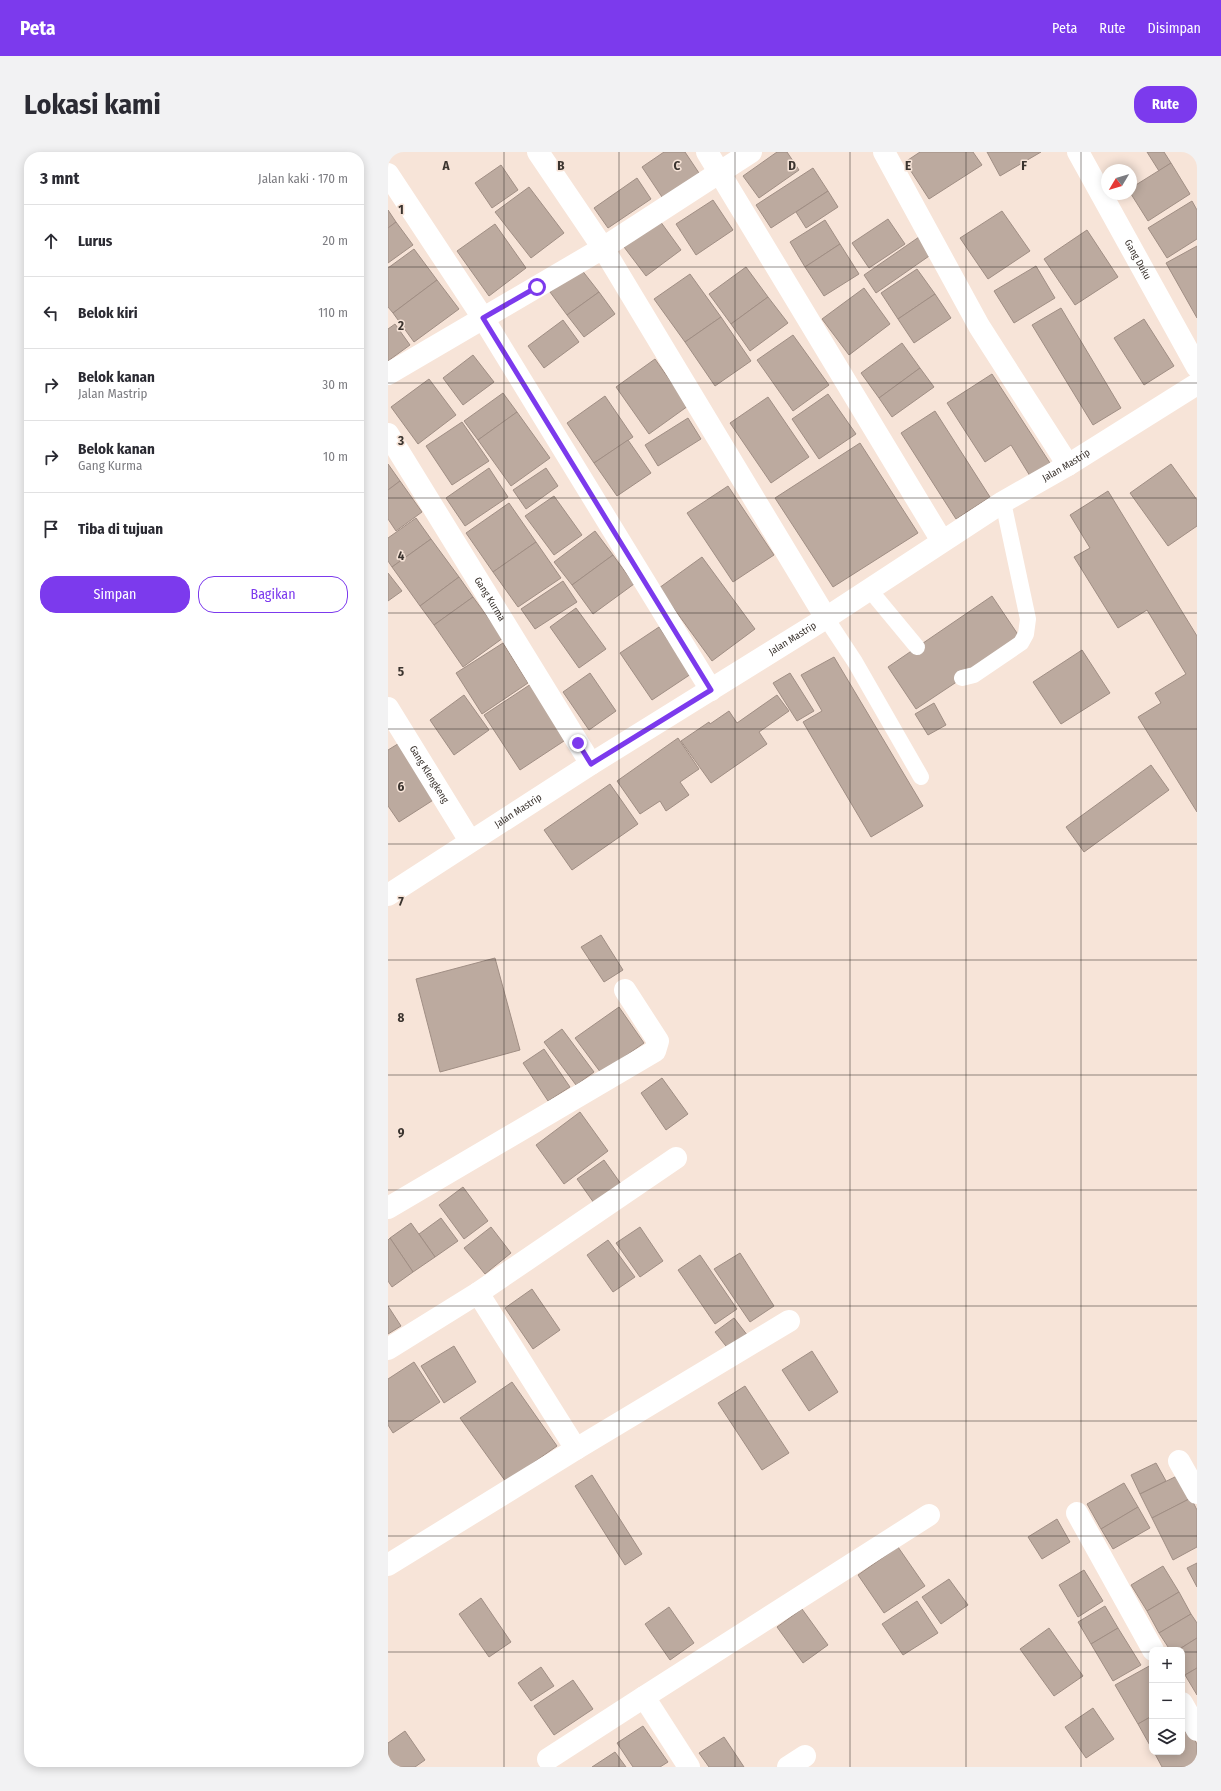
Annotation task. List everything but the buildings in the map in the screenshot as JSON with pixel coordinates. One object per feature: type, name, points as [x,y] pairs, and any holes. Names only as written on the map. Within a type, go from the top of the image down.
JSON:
[{"type":"street","points":[[538,152],[603,248],[826,618]]},
{"type":"street","points":[[707,152],[942,541]]},
{"type":"street","points":[[388,374],[603,248],[751,152]]},
{"type":"street","points":[[884,152],[979,326],[1068,465]]},
{"type":"street","name":"Gang Duku","points":[[1078,152],[1197,367]]},
{"type":"street","points":[[388,174],[483,318],[711,690]]},
{"type":"street","name":"Jalan Mastrip","points":[[388,895],[591,764],[826,618],[1003,502],[1068,465],[1197,384]]},
{"type":"street","name":"Gang Kurma","points":[[388,434],[591,764]]},
{"type":"street","name":"Gang Klengkeng","points":[[388,708],[470,841]]},
{"type":"street","points":[[388,1208],[655,1051],[658,1041],[625,990]]},
{"type":"street","points":[[388,1349],[478,1293],[676,1158]]},
{"type":"street","points":[[478,1293],[576,1449]]},
{"type":"street","points":[[388,1565],[576,1449],[789,1321]]},
{"type":"street","points":[[1179,1460],[1197,1493]]},
{"type":"street","points":[[1077,1513],[1151,1647]]},
{"type":"street","points":[[548,1759],[929,1515]]},
{"type":"street","points":[[644,1697],[689,1767]]},
{"type":"street","points":[[1185,1708],[1197,1730]]},
{"type":"lane","points":[[962,678],[974,675],[988,666],[1021,642],[1026,634],[1028,619],[1003,502]]},
{"type":"lane","points":[[869,589],[917,647]]},
{"type":"lane","points":[[826,618],[855,662],[921,777]]},
{"type":"route","points":[[537,287],[483,318],[711,690],[591,764],[578,743]]}]
